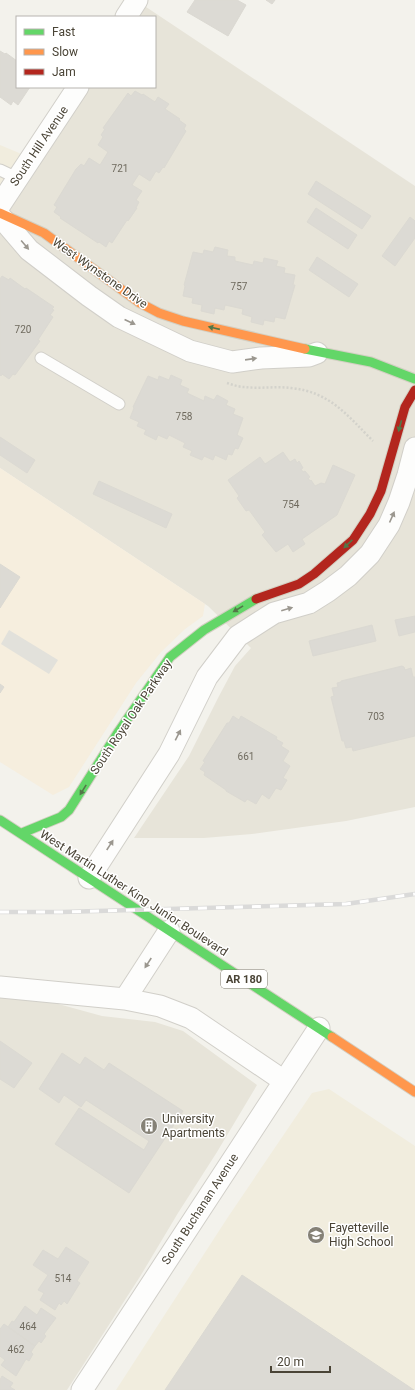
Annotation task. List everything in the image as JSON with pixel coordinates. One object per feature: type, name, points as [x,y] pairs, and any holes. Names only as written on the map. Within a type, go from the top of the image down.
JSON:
[{"type":"street","points":[[127,16],[137,0]]},
{"type":"street","name":"South Hill Avenue","points":[[0,204],[9,174],[77,88]]},
{"type":"street","name":"West Wynstone Drive","points":[[0,214],[29,250],[89,296],[119,317],[190,351],[232,362],[262,358],[309,356],[320,352]]},
{"type":"street","name":"West Wynstone Drive","points":[[0,214],[44,233],[140,303],[159,312],[183,321],[276,343],[371,362],[415,379]]},
{"type":"street","name":"South Royal Oak Parkway","points":[[22,833],[61,817],[69,810],[119,731],[170,657],[204,630],[256,599],[299,584],[314,574],[353,540],[370,514],[381,491],[405,407],[415,390]]},
{"type":"street","points":[[89,878],[169,754],[207,678],[238,636],[274,613],[309,603],[348,576],[370,554],[389,525],[399,502],[415,448]]},
{"type":"street","name":"West Martin Luther King Junior Boulevard","points":[[0,820],[415,1092]]},
{"type":"street","points":[[125,1000],[169,930]]},
{"type":"street","points":[[0,987],[125,1000],[160,1006],[191,1018],[284,1081]]},
{"type":"street","name":"South Buchanan Avenue","points":[[82,1390],[319,1028]]},
{"type":"lane","points":[[41,358],[119,404]]},
{"type":"shaded area","points":[[137,1],[415,186],[415,807],[346,821],[252,834],[204,838],[134,838],[189,756],[235,666],[251,648],[208,606],[0,468],[0,205],[77,88],[156,88],[156,16],[127,16]]},
{"type":"shaded area","points":[[0,145],[24,155],[0,190]]},
{"type":"shaded area","points":[[0,468],[205,604],[203,616],[185,629],[161,652],[136,683],[69,787],[53,795],[0,762]]},
{"type":"shaded area","points":[[9,630],[58,660],[49,674],[1,644]]},
{"type":"shaded area","points":[[0,988],[102,1016],[155,1022],[183,1031],[257,1085],[141,1275],[67,1390],[0,1390]]},
{"type":"shaded area","name":"Fayetteville High School","points":[[329,1089],[415,1146],[415,1390],[116,1390],[228,1217],[312,1093]]},
{"type":"building","points":[[195,0],[237,0],[246,5],[228,36],[187,12]]},
{"type":"building","points":[[266,0],[275,0],[272,4]]},
{"type":"building","points":[[0,51],[5,54],[6,53],[16,60],[16,88],[29,88],[18,105],[13,101],[11,105],[0,97]]},
{"type":"building","points":[[135,91],[142,95],[143,94],[155,102],[158,97],[169,104],[165,109],[186,125],[184,129],[186,131],[164,168],[163,167],[159,173],[156,171],[150,181],[139,174],[132,185],[142,191],[136,200],[139,202],[137,208],[112,243],[109,241],[106,247],[60,218],[61,217],[54,212],[57,207],[54,205],[76,169],[81,164],[84,166],[89,158],[100,165],[108,152],[98,145],[103,137],[101,135],[105,129],[103,128],[128,93],[131,96]]},
{"type":"building","points":[[316,181],[371,216],[362,229],[308,194]]},
{"type":"building","points":[[316,208],[357,235],[348,249],[307,222]]},
{"type":"building","points":[[410,217],[415,221],[415,238],[395,266],[382,256]]},
{"type":"building","points":[[215,247],[228,250],[227,256],[235,257],[235,261],[253,265],[254,261],[263,263],[264,258],[278,261],[276,266],[285,268],[284,273],[295,275],[293,285],[295,285],[285,319],[275,317],[274,322],[264,320],[263,325],[251,322],[252,317],[242,314],[243,309],[225,305],[224,310],[215,308],[214,314],[201,311],[202,305],[192,303],[193,298],[183,296],[184,285],[193,252],[203,254],[204,250],[213,252]]},
{"type":"building","points":[[317,257],[358,284],[349,297],[309,270]]},
{"type":"building","points":[[2,276],[9,280],[10,278],[54,307],[52,309],[54,310],[50,315],[53,317],[38,340],[40,341],[15,375],[13,374],[9,379],[2,374],[1,376],[0,375],[0,279]]},
{"type":"building","points":[[171,375],[182,380],[180,385],[189,389],[187,393],[204,401],[205,396],[214,400],[217,395],[228,401],[226,405],[235,409],[233,414],[243,418],[237,435],[243,438],[238,449],[235,448],[232,455],[228,454],[226,460],[215,455],[213,460],[204,456],[202,460],[190,455],[192,451],[183,447],[185,443],[169,435],[167,439],[158,435],[156,440],[144,434],[146,430],[137,426],[139,422],[130,418],[134,408],[133,407],[148,376],[158,380],[159,376],[169,380]]},
{"type":"building","points":[[0,437],[35,460],[27,473],[0,455]]},
{"type":"building","points":[[283,452],[290,462],[295,459],[297,463],[299,461],[303,468],[301,469],[310,477],[308,478],[315,486],[321,483],[325,484],[333,465],[355,475],[337,515],[302,539],[305,544],[293,552],[288,544],[276,552],[262,535],[265,532],[249,510],[246,511],[237,498],[239,496],[228,480],[260,457],[265,464]]},
{"type":"building","points":[[99,481],[172,514],[166,528],[93,494]]},
{"type":"building","points":[[0,564],[20,577],[0,608]]},
{"type":"building","points":[[415,616],[415,632],[399,636],[395,620]]},
{"type":"building","points":[[372,625],[376,641],[313,656],[309,641]]},
{"type":"building","points":[[402,666],[405,670],[411,668],[413,677],[415,677],[415,736],[353,751],[352,747],[346,748],[344,741],[342,741],[331,697],[334,696],[332,688],[338,687],[337,683],[341,681]]},
{"type":"building","points":[[0,684],[4,687],[0,693]]},
{"type":"building","points":[[233,716],[239,720],[241,716],[277,737],[276,739],[283,743],[281,746],[289,751],[283,761],[290,766],[283,778],[287,780],[281,790],[276,788],[269,799],[262,794],[256,804],[247,799],[245,802],[226,791],[204,775],[205,772],[200,769],[205,762],[203,761]]},
{"type":"building","points":[[0,1041],[32,1063],[14,1088],[0,1079]]},
{"type":"building","name":"University Apartments","points":[[62,1053],[80,1065],[85,1057],[104,1070],[109,1063],[183,1111],[129,1193],[55,1144],[79,1108],[144,1150],[149,1141],[86,1100],[81,1107],[64,1095],[59,1103],[39,1089]]},
{"type":"building","points":[[66,1247],[89,1262],[77,1281],[80,1283],[67,1304],[64,1301],[61,1305],[59,1303],[55,1310],[40,1300],[44,1293],[38,1290],[48,1275],[33,1265],[43,1250],[58,1259]]},
{"type":"building","points":[[242,1275],[414,1390],[165,1390]]},
{"type":"building","points":[[25,1306],[37,1315],[41,1308],[56,1318],[44,1334],[46,1336],[41,1343],[39,1341],[35,1346],[8,1327],[12,1321],[14,1322]]},
{"type":"building","points":[[4,1324],[35,1346],[31,1352],[33,1354],[29,1361],[26,1359],[16,1376],[1,1365],[5,1360],[0,1356],[0,1329]]},
{"type":"building","points":[[2,1376],[13,1383],[10,1387],[15,1390],[0,1390],[0,1380]]},
{"type":"railway","points":[[0,912],[62,912],[346,904],[415,894]]},
{"type":"traffic: fast","points":[[305,349],[371,362],[415,379]]},
{"type":"traffic: fast","points":[[22,833],[61,817],[69,810],[119,731],[170,657],[204,630],[256,599]]},
{"type":"traffic: fast","points":[[0,820],[332,1037]]},
{"type":"traffic: slow","points":[[0,213],[44,233],[140,303],[159,313],[183,321],[305,349]]},
{"type":"traffic: slow","points":[[332,1037],[415,1092]]},
{"type":"traffic: jam","points":[[256,599],[299,584],[314,574],[353,540],[370,514],[381,491],[405,407],[415,390]]},
{"type":"place","name":"University Apartments","points":[[149,1126]]},
{"type":"place","name":"Fayetteville High School","points":[[316,1235]]}]
